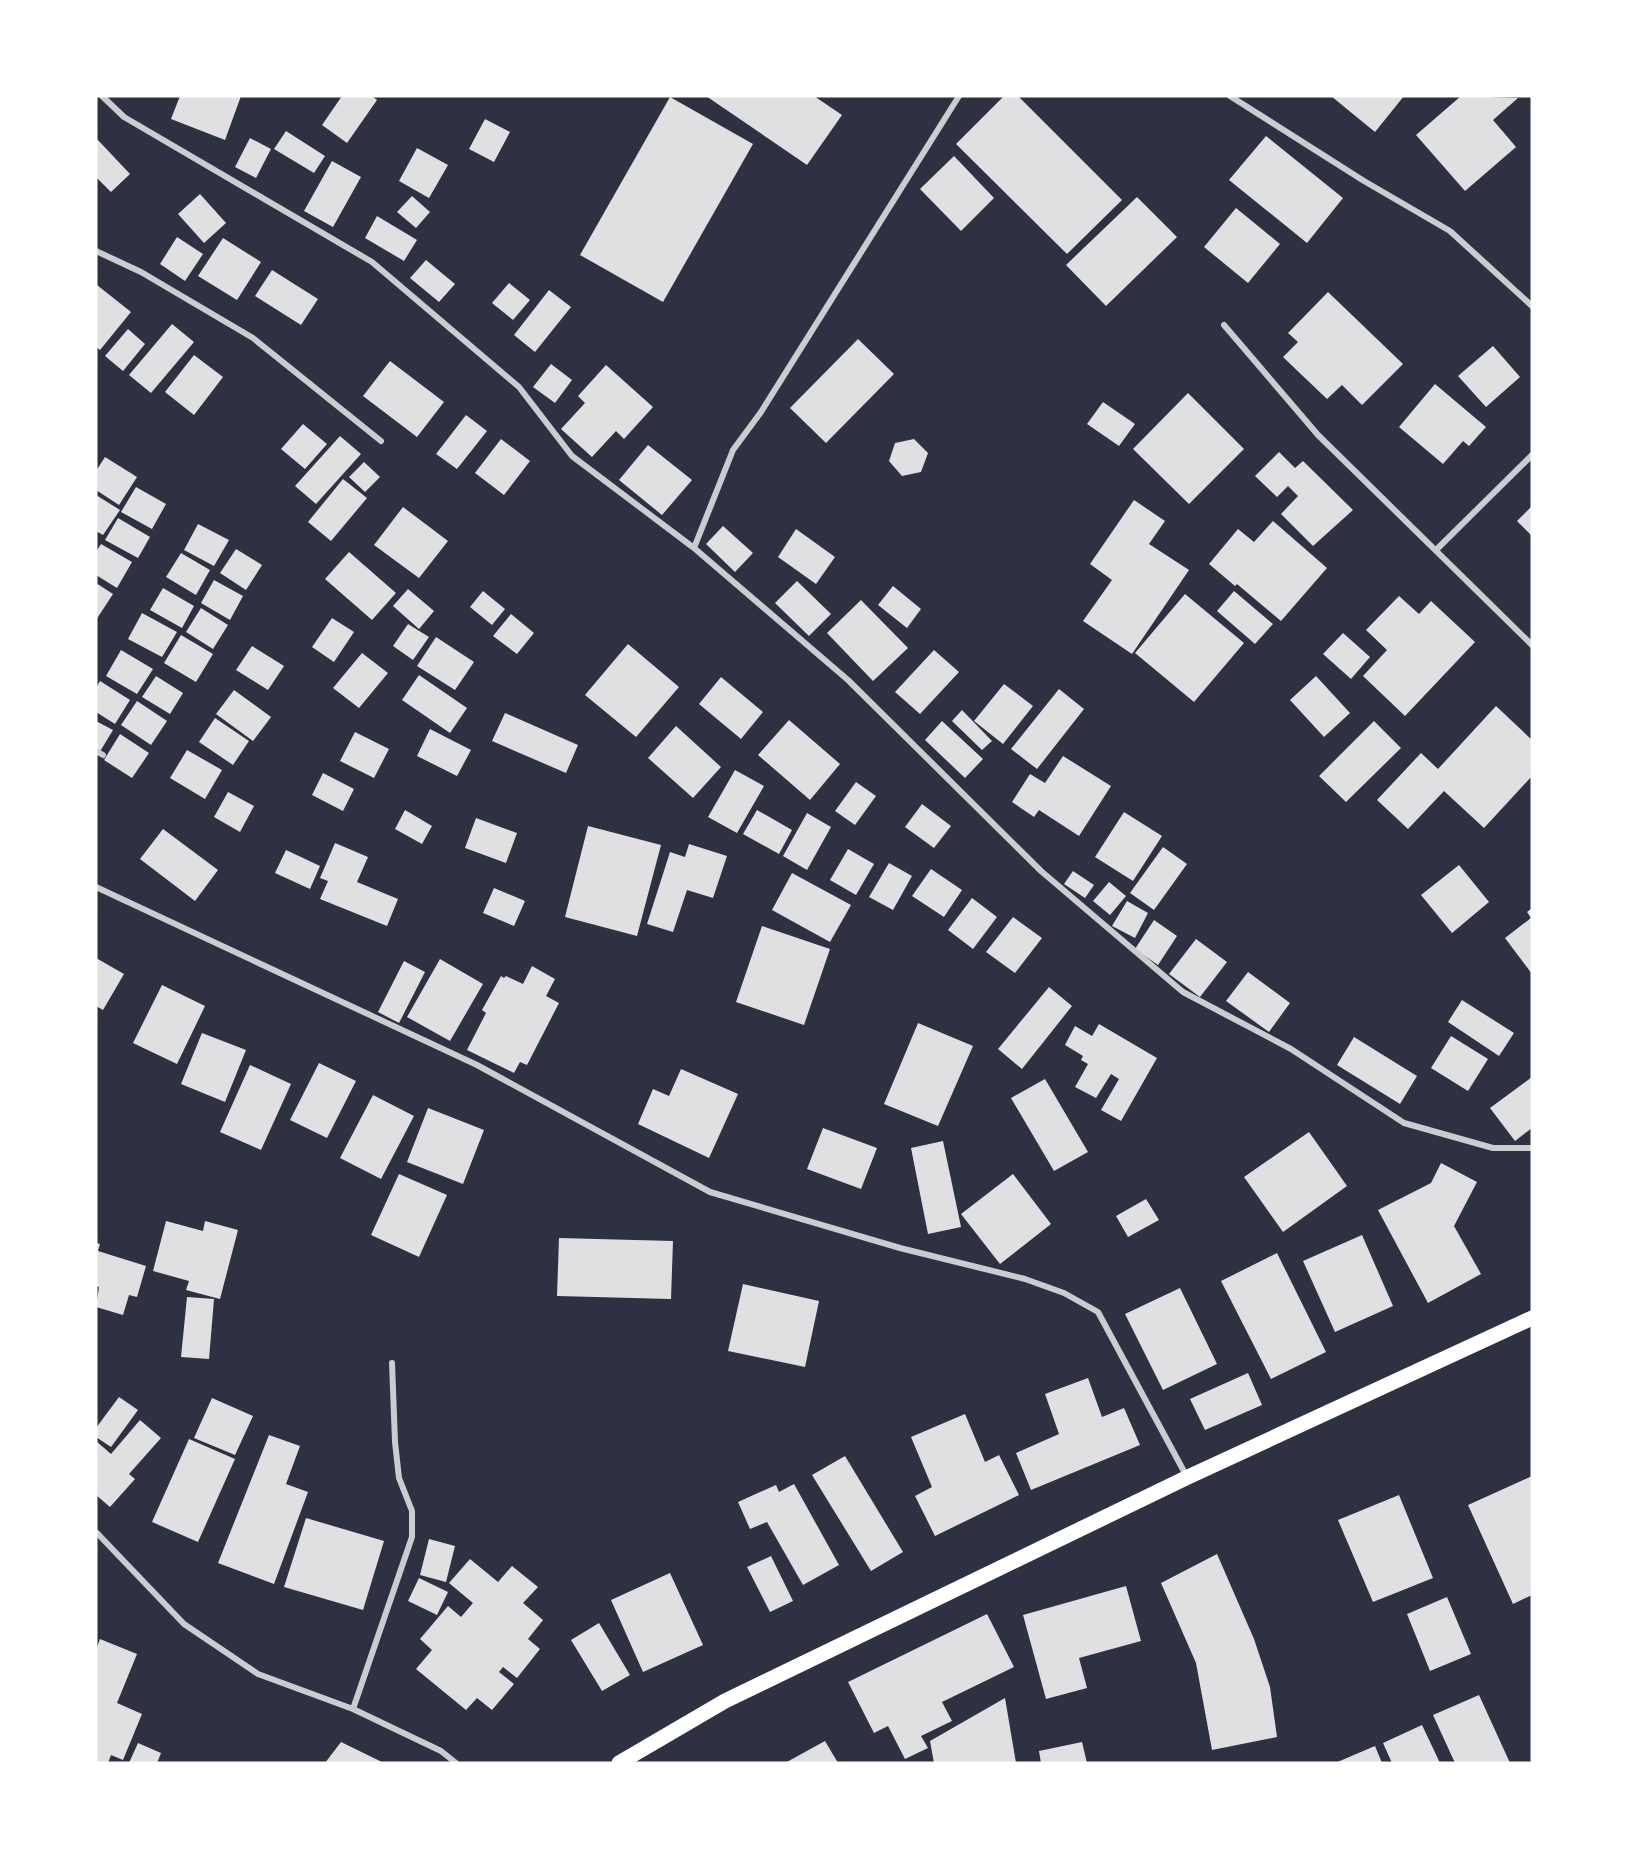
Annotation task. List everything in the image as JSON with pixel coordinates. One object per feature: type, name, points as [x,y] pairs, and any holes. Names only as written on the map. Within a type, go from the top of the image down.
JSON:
[{"type":"main road","points":[[619,1763],[725,1701],[1188,1477],[1532,1318]]},
{"type":"street","points":[[102,96],[124,117],[372,262],[519,387],[572,456],[694,548],[848,680],[1041,871],[1182,992],[1291,1049],[1404,1123],[1493,1148],[1532,1148]]},
{"type":"street","points":[[694,548],[733,450],[760,412],[959,96]]},
{"type":"street","points":[[1230,96],[1364,182],[1450,231],[1532,306]]},
{"type":"street","points":[[96,251],[141,272],[253,338],[381,441]]},
{"type":"street","points":[[1224,325],[1318,435],[1532,645]]},
{"type":"street","points":[[1436,550],[1532,455]]},
{"type":"street","points":[[96,751],[103,755]]},
{"type":"street","points":[[96,887],[477,1065],[710,1192],[900,1248],[1025,1280],[1064,1293],[1098,1312],[1188,1477]]},
{"type":"street","points":[[353,1708],[412,1537],[412,1511],[399,1478],[394,1442],[392,1364]]},
{"type":"street","points":[[96,1532],[184,1624],[258,1674],[353,1708],[441,1751],[456,1763]]},
{"type":"building","points":[[180,96],[241,96],[225,140],[171,119]]},
{"type":"building","points":[[342,96],[372,96],[377,100],[347,143],[322,125]]},
{"type":"building","points":[[706,96],[814,96],[842,115],[807,165]]},
{"type":"building","points":[[1004,96],[1018,96],[1122,200],[1067,254],[956,144]]},
{"type":"building","points":[[1331,96],[1404,96],[1375,132]]},
{"type":"building","points":[[1461,96],[1518,98],[1493,120],[1516,147],[1465,191],[1416,135]]},
{"type":"building","points":[[670,97],[753,144],[663,302],[580,255]]},
{"type":"building","points":[[485,119],[510,132],[494,162],[469,149]]},
{"type":"building","points":[[286,131],[325,156],[314,173],[274,149]]},
{"type":"building","points":[[1266,136],[1343,198],[1307,243],[1229,180]]},
{"type":"building","points":[[96,138],[130,174],[111,192],[96,177]]},
{"type":"building","points":[[250,138],[271,149],[256,178],[235,167]]},
{"type":"building","points":[[417,148],[448,165],[429,198],[399,181]]},
{"type":"building","points":[[954,156],[994,198],[961,231],[920,189]]},
{"type":"building","points":[[332,161],[361,177],[333,227],[304,211]]},
{"type":"building","points":[[200,194],[226,223],[204,243],[178,214]]},
{"type":"building","points":[[412,196],[430,212],[416,228],[397,212]]},
{"type":"building","points":[[1137,197],[1177,237],[1106,306],[1066,265]]},
{"type":"building","points":[[1236,208],[1280,244],[1248,283],[1204,247]]},
{"type":"building","points":[[377,216],[417,240],[404,261],[365,238]]},
{"type":"building","points":[[177,237],[203,254],[185,281],[160,264]]},
{"type":"building","points":[[223,238],[261,262],[237,300],[198,276]]},
{"type":"building","points":[[426,260],[455,284],[439,302],[410,278]]},
{"type":"building","points":[[272,270],[318,299],[301,325],[255,296]]},
{"type":"building","points":[[509,283],[530,300],[513,320],[492,303]]},
{"type":"building","points":[[97,285],[131,312],[100,350],[96,347]]},
{"type":"building","points":[[549,290],[571,307],[535,352],[514,335]]},
{"type":"building","points":[[1328,292],[1403,364],[1362,405],[1342,385],[1327,399],[1283,357],[1298,342],[1288,333]]},
{"type":"building","points":[[172,324],[194,342],[151,393],[129,375]]},
{"type":"building","points":[[128,329],[145,344],[123,371],[105,356]]},
{"type":"building","points":[[858,339],[894,374],[826,443],[790,408]]},
{"type":"building","points":[[1493,346],[1520,377],[1486,407],[1458,376]]},
{"type":"building","points":[[194,355],[223,377],[194,415],[165,392]]},
{"type":"building","points":[[390,361],[444,402],[417,437],[363,396]]},
{"type":"building","points":[[551,364],[572,380],[555,403],[533,387]]},
{"type":"building","points":[[606,365],[653,407],[624,439],[616,431],[592,457],[561,429],[585,403],[578,396]]},
{"type":"building","points":[[1435,384],[1486,427],[1469,446],[1463,441],[1443,464],[1399,427]]},
{"type":"building","points":[[1188,393],[1244,449],[1189,504],[1133,449]]},
{"type":"building","points":[[1103,402],[1135,424],[1119,446],[1087,424]]},
{"type":"building","points":[[466,415],[487,431],[457,469],[436,454]]},
{"type":"building","points":[[303,424],[327,444],[305,469],[281,449]]},
{"type":"building","points":[[340,436],[361,454],[316,504],[295,486]]},
{"type":"building","points":[[501,439],[530,461],[504,495],[475,473]]},
{"type":"building","points":[[914,439],[928,453],[921,472],[902,476],[889,461],[895,443]]},
{"type":"building","points":[[648,445],[692,480],[662,515],[619,480]]},
{"type":"building","points":[[1279,452],[1295,468],[1303,461],[1353,510],[1313,546],[1281,514],[1298,496],[1288,486],[1277,497],[1255,476]]},
{"type":"building","points":[[105,457],[137,477],[119,505],[96,490],[96,471]]},
{"type":"building","points":[[364,462],[380,477],[365,492],[349,477]]},
{"type":"building","points":[[343,479],[367,498],[331,541],[308,522]]},
{"type":"building","points":[[136,487],[166,504],[152,529],[121,512]]},
{"type":"building","points":[[96,495],[120,510],[103,535],[96,531]]},
{"type":"building","points":[[1134,500],[1165,521],[1149,544],[1189,570],[1132,654],[1083,621],[1112,580],[1090,564]]},
{"type":"building","points":[[1532,506],[1532,536],[1517,521]]},
{"type":"building","points":[[403,507],[448,541],[419,578],[374,545]]},
{"type":"building","points":[[118,518],[150,537],[138,558],[105,540]]},
{"type":"building","points":[[1273,521],[1327,568],[1281,621],[1209,564],[1238,529],[1254,542]]},
{"type":"building","points":[[198,524],[229,540],[214,566],[184,550]]},
{"type":"building","points":[[723,526],[753,553],[735,572],[706,544]]},
{"type":"building","points":[[796,529],[835,557],[816,584],[778,557]]},
{"type":"building","points":[[101,544],[132,562],[117,588],[96,575],[96,552]]},
{"type":"building","points":[[236,549],[262,565],[246,590],[220,573]]},
{"type":"building","points":[[349,552],[396,593],[372,620],[325,579]]},
{"type":"building","points":[[181,553],[210,570],[196,595],[166,577]]},
{"type":"building","points":[[214,580],[243,596],[230,620],[201,603]]},
{"type":"building","points":[[797,581],[831,614],[809,636],[775,603]]},
{"type":"building","points":[[96,583],[113,594],[96,620]]},
{"type":"building","points":[[893,586],[921,609],[907,628],[878,605]]},
{"type":"building","points":[[163,588],[194,606],[182,628],[150,610]]},
{"type":"building","points":[[408,589],[434,611],[419,629],[393,606]]},
{"type":"building","points":[[483,591],[505,609],[492,625],[470,607]]},
{"type":"building","points":[[1234,591],[1273,624],[1255,644],[1217,611]]},
{"type":"building","points":[[1185,594],[1244,643],[1194,702],[1135,653]]},
{"type":"building","points":[[1399,596],[1419,614],[1431,601],[1475,642],[1405,716],[1363,676],[1387,650],[1366,630]]},
{"type":"building","points":[[861,600],[908,648],[873,681],[827,633]]},
{"type":"building","points":[[201,608],[228,625],[213,649],[186,632]]},
{"type":"building","points":[[142,613],[177,632],[162,657],[128,639]]},
{"type":"building","points":[[511,614],[534,633],[517,654],[493,636]]},
{"type":"building","points":[[332,618],[354,632],[334,662],[312,647]]},
{"type":"building","points":[[408,624],[429,637],[413,660],[393,646]]},
{"type":"building","points":[[1343,633],[1370,657],[1351,679],[1323,654]]},
{"type":"building","points":[[181,635],[213,654],[196,682],[164,663]]},
{"type":"building","points":[[436,637],[474,662],[455,690],[417,666]]},
{"type":"building","points":[[628,644],[679,687],[636,737],[585,695]]},
{"type":"building","points":[[252,646],[284,666],[268,690],[236,670]]},
{"type":"building","points":[[121,650],[153,669],[137,694],[106,676]]},
{"type":"building","points":[[934,650],[959,672],[920,714],[895,692]]},
{"type":"building","points":[[362,653],[388,673],[359,708],[333,688]]},
{"type":"building","points":[[419,675],[467,708],[450,733],[402,700]]},
{"type":"building","points":[[156,676],[183,693],[170,714],[142,697]]},
{"type":"building","points":[[1316,676],[1350,713],[1324,737],[1290,700]]},
{"type":"building","points":[[721,677],[763,712],[741,739],[699,704]]},
{"type":"building","points":[[100,681],[130,700],[115,724],[96,712],[96,688]]},
{"type":"building","points":[[1004,684],[1033,706],[1003,744],[974,721]]},
{"type":"building","points":[[1059,689],[1084,709],[1037,769],[1011,749]]},
{"type":"building","points":[[234,690],[271,717],[253,741],[216,714]]},
{"type":"building","points":[[137,701],[167,721],[151,745],[121,725]]},
{"type":"building","points":[[1496,706],[1532,740],[1532,776],[1484,828],[1444,791],[1408,829],[1377,800],[1421,753],[1438,769]]},
{"type":"building","points":[[962,710],[992,741],[982,750],[952,721]]},
{"type":"building","points":[[505,713],[578,745],[566,773],[492,741]]},
{"type":"building","points":[[215,718],[249,741],[233,765],[199,742]]},
{"type":"building","points":[[789,720],[840,764],[810,800],[758,755]]},
{"type":"building","points":[[96,721],[113,730],[96,758]]},
{"type":"building","points":[[942,721],[983,759],[965,778],[925,740]]},
{"type":"building","points":[[1374,721],[1401,748],[1346,802],[1319,776]]},
{"type":"building","points":[[676,726],[721,767],[693,798],[648,758]]},
{"type":"building","points":[[430,729],[471,750],[457,776],[417,756]]},
{"type":"building","points":[[355,732],[389,749],[374,778],[340,761]]},
{"type":"building","points":[[120,734],[149,753],[132,778],[104,760]]},
{"type":"building","points":[[187,750],[222,770],[205,799],[170,778]]},
{"type":"building","points":[[1063,756],[1111,786],[1079,836],[1039,810],[1034,817],[1012,802],[1030,774],[1045,783]]},
{"type":"building","points":[[735,770],[764,786],[737,833],[708,817]]},
{"type":"building","points":[[323,773],[354,789],[343,811],[312,795]]},
{"type":"building","points":[[856,782],[876,796],[855,825],[835,811]]},
{"type":"building","points":[[228,792],[254,806],[240,832],[214,817]]},
{"type":"building","points":[[922,804],[951,826],[934,848],[905,827]]},
{"type":"building","points":[[405,810],[432,826],[422,844],[395,829]]},
{"type":"building","points":[[757,810],[792,830],[779,854],[743,834]]},
{"type":"building","points":[[1124,812],[1162,836],[1133,881],[1095,857]]},
{"type":"building","points":[[807,813],[831,827],[807,870],[783,856]]},
{"type":"building","points":[[476,818],[517,833],[506,863],[465,848]]},
{"type":"building","points":[[588,826],[661,845],[637,936],[565,917]]},
{"type":"building","points":[[163,829],[218,870],[195,901],[140,859]]},
{"type":"building","points":[[335,843],[368,857],[357,882],[398,899],[387,926],[320,899],[328,881],[320,878]]},
{"type":"building","points":[[689,844],[727,856],[713,898],[687,890],[673,932],[647,924],[670,852],[685,857]]},
{"type":"building","points":[[1163,847],[1187,864],[1154,910],[1130,893]]},
{"type":"building","points":[[848,849],[874,864],[856,895],[830,880]]},
{"type":"building","points":[[286,850],[320,866],[310,889],[275,873]]},
{"type":"building","points":[[889,863],[912,876],[893,910],[869,897]]},
{"type":"building","points":[[1459,865],[1489,902],[1452,933],[1421,895]]},
{"type":"building","points":[[931,869],[962,890],[944,917],[912,896]]},
{"type":"building","points":[[1073,871],[1094,885],[1085,898],[1064,884]]},
{"type":"building","points":[[792,873],[851,905],[830,942],[772,910]]},
{"type":"building","points":[[1109,882],[1126,896],[1110,915],[1093,901]]},
{"type":"building","points":[[494,888],[525,901],[514,926],[483,913]]},
{"type":"building","points":[[972,898],[997,917],[973,949],[948,930]]},
{"type":"building","points":[[1127,901],[1148,913],[1135,938],[1112,926]]},
{"type":"building","points":[[1532,908],[1532,974],[1505,938],[1531,918],[1527,912]]},
{"type":"building","points":[[1013,917],[1042,938],[1015,973],[986,952]]},
{"type":"building","points":[[1154,920],[1177,936],[1158,965],[1135,949]]},
{"type":"building","points":[[762,926],[830,949],[804,1025],[736,1002]]},
{"type":"building","points":[[1196,939],[1227,962],[1200,997],[1169,974]]},
{"type":"building","points":[[96,958],[124,974],[103,1010],[96,1006]]},
{"type":"building","points":[[440,959],[483,984],[450,1041],[407,1017]]},
{"type":"building","points":[[404,961],[425,972],[399,1023],[378,1012]]},
{"type":"building","points":[[532,966],[555,979],[546,996],[559,1003],[527,1065],[520,1062],[514,1073],[467,1050],[486,1013],[482,1010],[501,976],[523,984]]},
{"type":"building","points":[[1248,972],[1290,1003],[1269,1032],[1226,1001]]},
{"type":"building","points":[[162,985],[205,1006],[177,1064],[133,1043]]},
{"type":"building","points":[[1049,987],[1072,1006],[1022,1069],[998,1049]]},
{"type":"building","points":[[1462,1000],[1514,1033],[1499,1056],[1448,1022]]},
{"type":"building","points":[[918,1023],[973,1046],[938,1126],[884,1104]]},
{"type":"building","points":[[1099,1024],[1157,1058],[1121,1121],[1101,1110],[1119,1079],[1111,1074],[1096,1098],[1075,1087],[1088,1064],[1081,1060],[1083,1056],[1065,1045],[1075,1026],[1092,1036]]},
{"type":"building","points":[[202,1033],[246,1050],[225,1102],[181,1084]]},
{"type":"building","points":[[1451,1036],[1488,1059],[1468,1091],[1431,1068]]},
{"type":"building","points":[[1354,1037],[1417,1076],[1400,1104],[1337,1065]]},
{"type":"building","points":[[319,1063],[356,1081],[327,1138],[290,1120]]},
{"type":"building","points":[[250,1065],[291,1084],[261,1150],[220,1132]]},
{"type":"building","points":[[681,1069],[738,1094],[709,1158],[638,1124],[653,1089],[669,1096]]},
{"type":"building","points":[[1532,1077],[1532,1128],[1515,1141],[1490,1108]]},
{"type":"building","points":[[1045,1079],[1088,1152],[1054,1171],[1011,1098]]},
{"type":"building","points":[[373,1095],[414,1116],[381,1179],[340,1158]]},
{"type":"building","points":[[428,1108],[484,1130],[463,1184],[407,1162]]},
{"type":"building","points":[[823,1128],[877,1148],[861,1189],[807,1169]]},
{"type":"building","points":[[1309,1132],[1347,1186],[1283,1232],[1244,1177]]},
{"type":"building","points":[[943,1141],[961,1227],[928,1234],[911,1148]]},
{"type":"building","points":[[1441,1163],[1477,1182],[1454,1226],[1481,1274],[1428,1303],[1378,1210],[1431,1183]]},
{"type":"building","points":[[399,1174],[447,1195],[419,1257],[371,1235]]},
{"type":"building","points":[[1013,1174],[1051,1224],[1000,1264],[961,1214]]},
{"type":"building","points":[[1146,1199],[1159,1220],[1128,1237],[1116,1216]]},
{"type":"building","points":[[166,1221],[203,1231],[205,1221],[238,1230],[220,1299],[186,1290],[189,1281],[153,1271]]},
{"type":"building","points":[[1362,1235],[1393,1306],[1335,1332],[1303,1261]]},
{"type":"building","points":[[559,1238],[673,1241],[671,1299],[557,1296]]},
{"type":"building","points":[[96,1243],[100,1244],[98,1251],[146,1266],[137,1297],[129,1295],[123,1315],[96,1307],[99,1287],[96,1286]]},
{"type":"building","points":[[1277,1253],[1326,1352],[1271,1379],[1221,1281]]},
{"type":"building","points":[[743,1284],[819,1301],[805,1367],[728,1351]]},
{"type":"building","points":[[1180,1288],[1217,1364],[1163,1390],[1125,1314]]},
{"type":"building","points":[[187,1297],[214,1299],[209,1359],[181,1357]]},
{"type":"building","points":[[1248,1373],[1262,1405],[1205,1430],[1190,1399]]},
{"type":"building","points":[[1088,1378],[1102,1417],[1124,1408],[1140,1445],[1031,1490],[1016,1453],[1059,1434],[1045,1394]]},
{"type":"building","points":[[119,1397],[138,1410],[111,1447],[96,1437],[96,1428]]},
{"type":"building","points":[[212,1398],[253,1416],[235,1455],[194,1438]]},
{"type":"building","points":[[965,1414],[985,1462],[999,1455],[1019,1495],[935,1536],[915,1496],[932,1487],[911,1437]]},
{"type":"building","points":[[140,1420],[161,1438],[129,1474],[135,1479],[110,1507],[96,1495],[96,1441],[111,1454]]},
{"type":"building","points":[[269,1435],[300,1446],[286,1484],[308,1492],[274,1584],[218,1563]]},
{"type":"building","points":[[189,1439],[235,1459],[198,1542],[152,1522]]},
{"type":"building","points":[[845,1456],[903,1552],[871,1571],[812,1475]]},
{"type":"building","points":[[1532,1476],[1532,1595],[1513,1604],[1468,1505]]},
{"type":"building","points":[[794,1484],[839,1565],[803,1585],[767,1522],[750,1529],[738,1502],[776,1485],[779,1492]]},
{"type":"building","points":[[1399,1495],[1433,1578],[1373,1602],[1338,1520]]},
{"type":"building","points":[[306,1518],[384,1541],[363,1610],[284,1587]]},
{"type":"building","points":[[429,1539],[455,1546],[446,1582],[420,1575]]},
{"type":"building","points":[[1217,1554],[1254,1639],[1270,1687],[1277,1737],[1212,1750],[1196,1663],[1161,1583]]},
{"type":"building","points":[[771,1556],[793,1601],[770,1612],[747,1567]]},
{"type":"building","points":[[470,1559],[498,1582],[512,1566],[538,1587],[523,1603],[543,1620],[528,1639],[540,1649],[517,1678],[503,1667],[499,1672],[514,1684],[492,1710],[477,1698],[466,1710],[416,1669],[432,1650],[420,1639],[448,1606],[461,1617],[473,1603],[449,1583]]},
{"type":"building","points":[[670,1573],[703,1645],[643,1672],[611,1600]]},
{"type":"building","points":[[419,1578],[448,1592],[437,1615],[408,1601]]},
{"type":"building","points":[[1126,1586],[1141,1641],[1079,1658],[1087,1688],[1046,1699],[1023,1615]]},
{"type":"building","points":[[1447,1597],[1471,1654],[1430,1671],[1407,1614]]},
{"type":"building","points":[[987,1614],[1014,1667],[942,1702],[952,1721],[921,1736],[928,1748],[905,1759],[888,1726],[874,1733],[848,1682]]},
{"type":"building","points":[[599,1623],[630,1675],[602,1691],[571,1640]]},
{"type":"building","points":[[100,1639],[137,1654],[117,1703],[142,1714],[123,1760],[111,1755],[108,1763],[96,1763],[96,1650]]},
{"type":"building","points":[[1479,1695],[1510,1763],[1455,1763],[1433,1715]]},
{"type":"building","points":[[1005,1698],[1016,1763],[934,1763],[930,1741]]},
{"type":"building","points":[[1422,1725],[1440,1763],[1392,1763],[1383,1743]]},
{"type":"building","points":[[825,1741],[838,1763],[785,1763]]},
{"type":"building","points":[[341,1742],[384,1763],[325,1763]]},
{"type":"building","points":[[1082,1742],[1087,1763],[1041,1763],[1039,1751]]},
{"type":"building","points":[[138,1743],[161,1753],[157,1763],[129,1763]]},
{"type":"building","points":[[1375,1746],[1382,1763],[1335,1763]]}]
